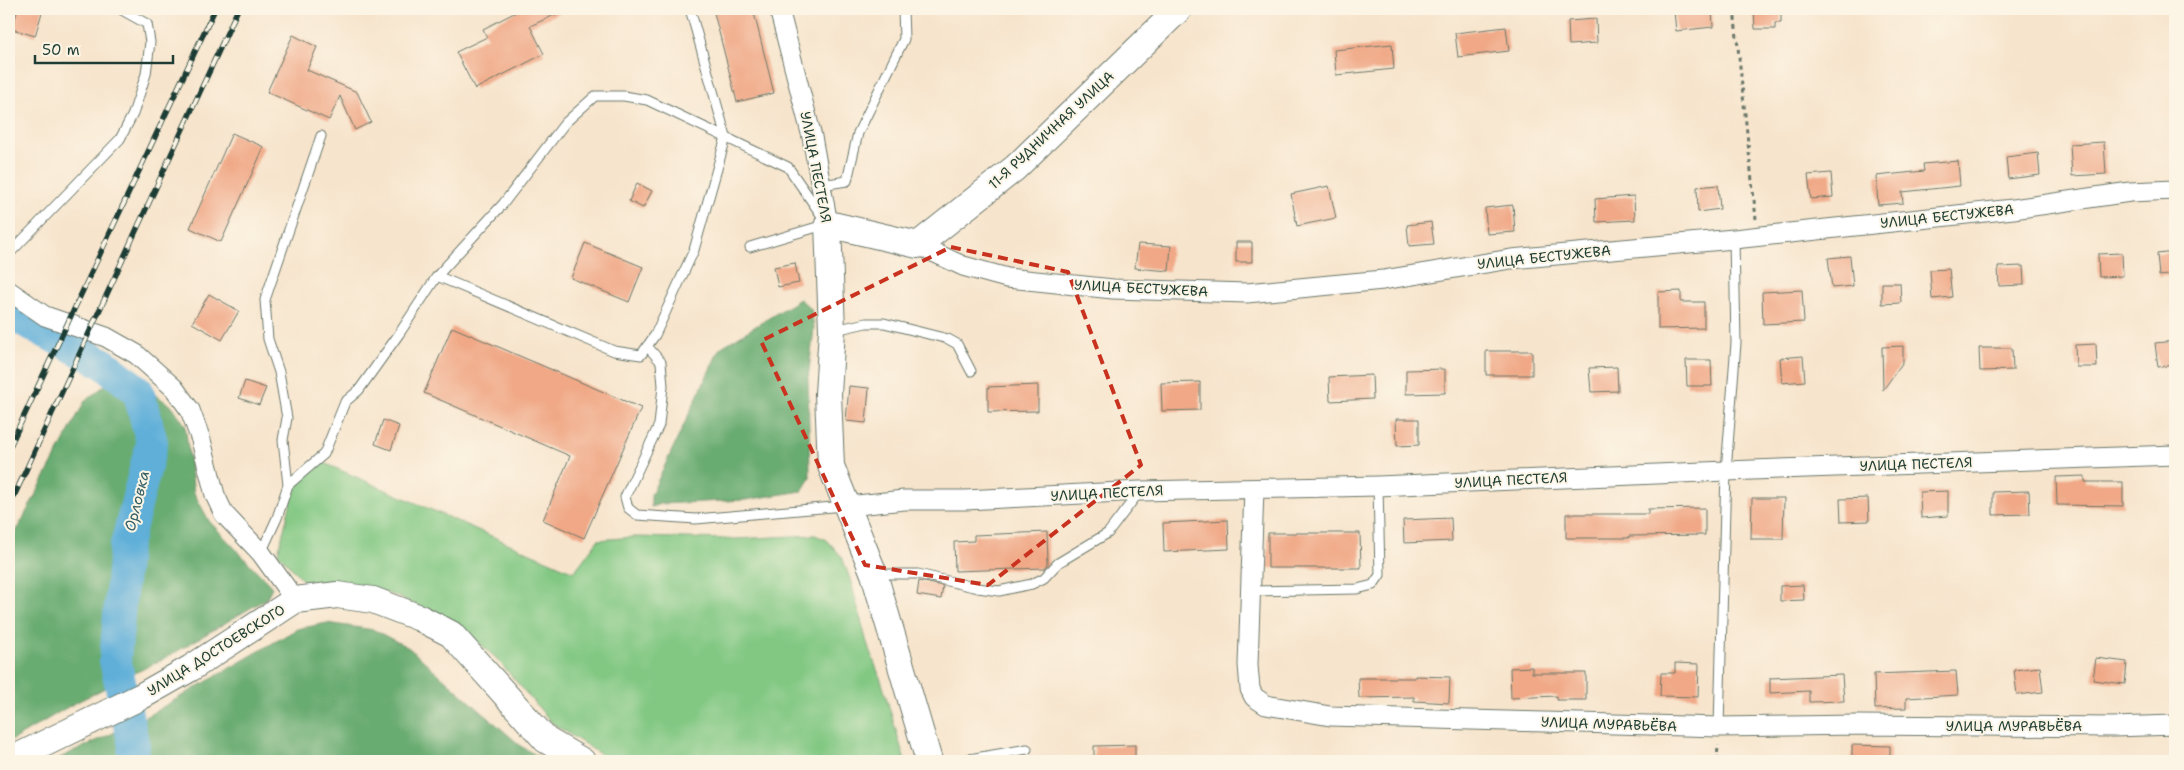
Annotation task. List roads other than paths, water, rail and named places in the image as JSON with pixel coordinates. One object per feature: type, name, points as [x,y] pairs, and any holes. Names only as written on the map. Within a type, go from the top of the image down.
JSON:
[{"type":"main road","name":"11-Я РУДНИЧНАЯ УЛИЦА","points":[[918,244],[1015,168],[1179,9]]},
{"type":"main road","points":[[828,224],[918,244]]},
{"type":"main road","name":"УЛИЦА ПЕСТЕЛЯ","points":[[828,224],[832,330],[828,394],[831,466],[874,574],[929,761]]},
{"type":"main road","name":"УЛИЦА ДОСТОЕВСКОГО","points":[[13,761],[23,754],[140,697],[191,668],[295,600],[337,596],[373,600],[420,618],[451,634],[546,740],[582,761]]},
{"type":"street","name":"УЛИЦА ПЕСТЕЛЯ","points":[[779,9],[812,136],[828,224]]},
{"type":"street","name":"УЛИЦА БЕСТУЖЕВА","points":[[918,244],[963,266],[1007,278],[1113,288],[1247,293],[1383,280],[1511,259],[1734,239],[2013,209],[2130,192],[2175,190]]},
{"type":"street","points":[[9,291],[45,316],[106,337],[136,354],[174,388],[190,410],[201,440],[216,495],[224,514],[261,552],[295,600]]},
{"type":"street","name":"УЛИЦА ПЕСТЕЛЯ","points":[[848,506],[904,500],[965,500],[1140,491],[1378,486],[2175,455]]},
{"type":"street","name":"УЛИЦА МУРАВЬЁВА","points":[[1254,489],[1248,665],[1250,689],[1254,697],[1266,705],[1330,716],[1719,727],[1858,725],[2113,727],[2175,725]]},
{"type":"lane","points":[[9,254],[120,139],[133,114],[146,74],[150,42],[147,24],[120,9]]},
{"type":"lane","points":[[437,276],[614,351],[641,355],[655,335],[694,250],[726,138],[690,9]]},
{"type":"lane","points":[[821,188],[828,184],[847,181],[858,133],[904,39],[903,9]]},
{"type":"lane","points":[[288,484],[324,454],[345,402],[359,390],[437,276],[503,204],[565,123],[595,96],[624,96],[647,100],[788,168],[828,224],[790,237],[750,247]]},
{"type":"lane","points":[[261,552],[277,518],[288,484],[283,440],[287,418],[279,372],[268,339],[265,300],[322,136]]},
{"type":"lane","points":[[1719,727],[1726,471],[1736,343],[1734,239]]},
{"type":"lane","points":[[832,330],[866,323],[884,323],[948,339],[958,344],[971,370]]},
{"type":"lane","points":[[647,346],[661,362],[663,386],[659,426],[625,497],[628,508],[637,515],[696,519],[848,506]]},
{"type":"lane","points":[[1252,591],[1357,589],[1372,585],[1380,575],[1378,486]]},
{"type":"lane","points":[[874,574],[918,574],[999,591],[1032,584],[1044,578],[1058,563],[1108,533],[1140,491]]},
{"type":"lane","points":[[958,761],[1027,749]]},
{"type":"waterway","name":"Орловка","points":[[9,313],[104,364],[138,391],[152,442],[125,549],[115,660],[134,746],[132,761]]},
{"type":"railway","points":[[9,448],[215,9]]},
{"type":"railway","points":[[9,507],[238,9]]}]
